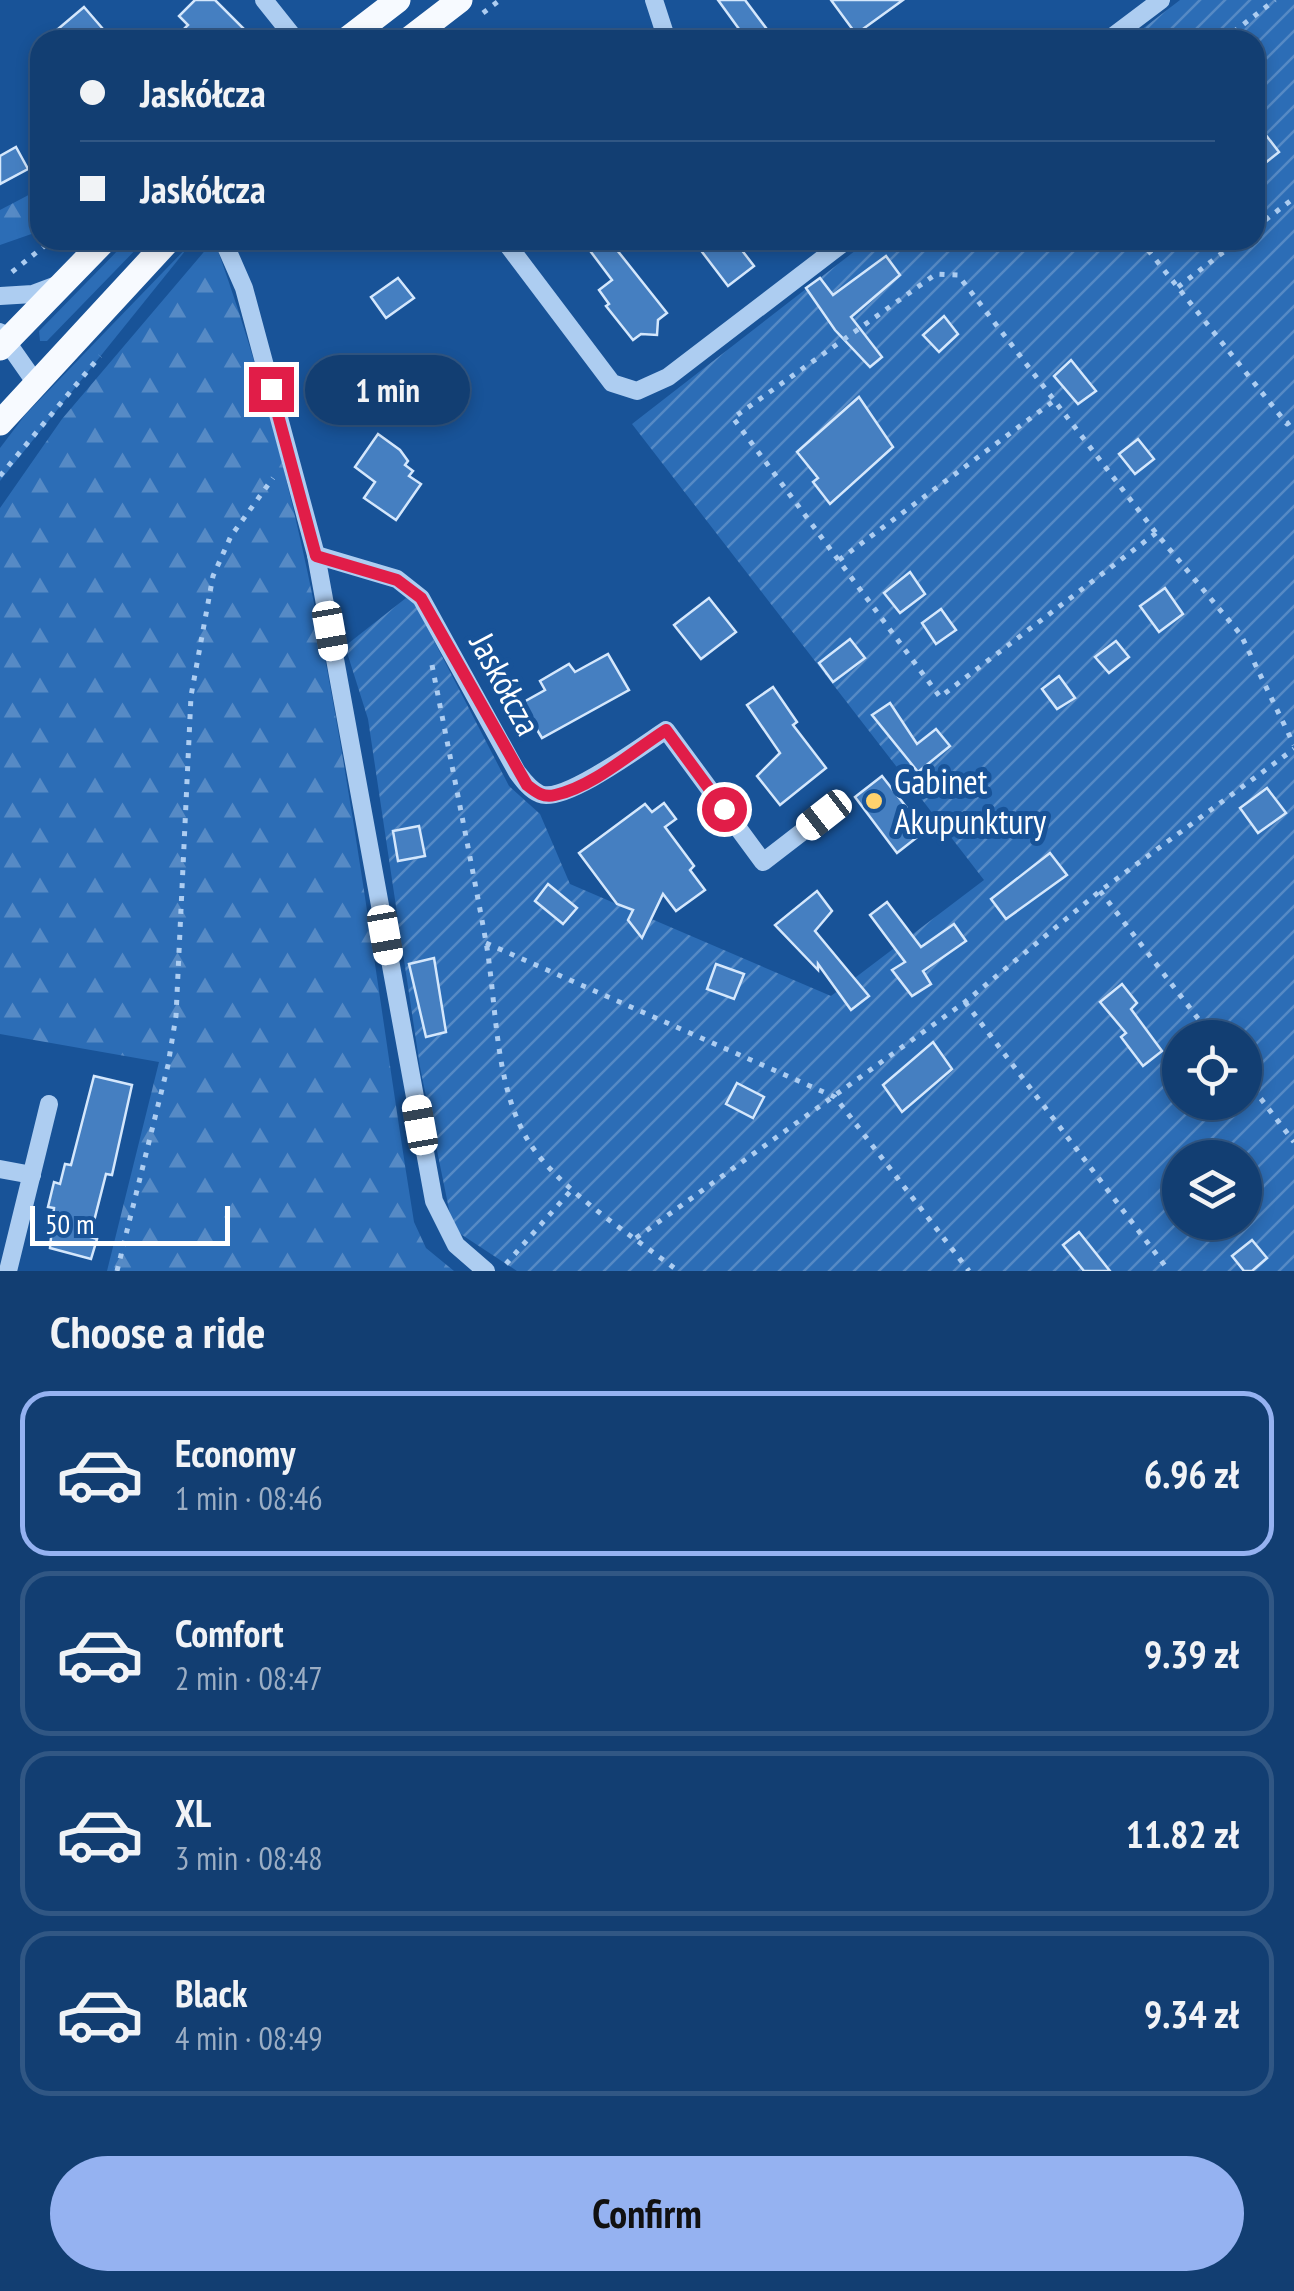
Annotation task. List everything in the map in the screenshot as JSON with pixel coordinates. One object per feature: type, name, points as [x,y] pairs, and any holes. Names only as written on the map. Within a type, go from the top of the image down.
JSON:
[{"type":"main road","points":[[359,30],[398,0]]},
{"type":"main road","points":[[421,30],[460,0]]},
{"type":"main road","points":[[2,340],[95,250]]},
{"type":"main road","points":[[3,409],[35,382],[160,250]]},
{"type":"street","points":[[264,0],[288,30]]},
{"type":"street","points":[[654,0],[664,30]]},
{"type":"street","points":[[1121,30],[1161,0]]},
{"type":"street","points":[[227,250],[244,288],[316,556],[434,1201],[456,1245],[486,1271]]},
{"type":"street","points":[[512,250],[612,383],[637,391],[668,377],[834,250]]},
{"type":"street","points":[[0,296],[32,294],[62,283]]},
{"type":"street","points":[[2,340],[35,382]]},
{"type":"street","name":"Jaskółcza","points":[[316,556],[397,580],[421,598],[517,772],[539,794],[553,796],[573,788],[666,730],[763,862],[824,815]]},
{"type":"street","points":[[8,1271],[49,1104]]},
{"type":"street","points":[[0,1169],[32,1175]]},
{"type":"path","points":[[1236,30],[1274,0]]},
{"type":"path","points":[[1265,220],[1294,198]]},
{"type":"path","points":[[1,275],[29,262],[42,250]]},
{"type":"path","points":[[1148,250],[1287,424],[1294,419]]},
{"type":"path","points":[[1178,287],[1226,250]]},
{"type":"path","points":[[636,1238],[966,1002],[1100,892],[1294,747],[1242,635],[1156,534],[958,275],[947,271],[936,274],[734,418],[940,696],[1156,534]]},
{"type":"path","points":[[0,476],[104,352]]},
{"type":"path","points":[[839,560],[1055,400]]},
{"type":"path","points":[[118,1271],[168,1066],[176,1016],[191,696],[213,576],[232,536],[289,456]]},
{"type":"path","points":[[432,662],[514,1110],[537,1154],[678,1271]]},
{"type":"path","points":[[1100,892],[1199,1020]]},
{"type":"path","points":[[486,943],[835,1097],[969,1271]]},
{"type":"path","points":[[966,1002],[1169,1271]]},
{"type":"path","points":[[1262,1100],[1294,1142]]},
{"type":"path","points":[[500,1271],[574,1187]]},
{"type":"green space","points":[[1180,0],[1294,0],[1294,1271],[517,1271],[453,1229],[420,1067],[368,719],[345,646],[406,598],[414,602],[509,786],[540,814],[570,884],[831,996],[984,880],[632,424],[856,250],[1265,250],[1265,30],[1141,30]]},
{"type":"green space","points":[[30,194],[30,234],[0,245],[0,210]]},
{"type":"green space","points":[[118,250],[135,250],[47,341],[40,341],[39,331]]},
{"type":"green space","points":[[186,250],[0,481],[0,448],[25,415]]},
{"type":"green space","points":[[206,250],[217,250],[253,359],[314,602],[358,850],[414,1222],[426,1248],[454,1271],[107,1271],[159,1062],[0,1034],[0,508],[62,419]]},
{"type":"building","points":[[195,0],[215,0],[244,29],[183,30],[188,25],[179,16]]},
{"type":"building","points":[[718,0],[745,0],[768,30],[740,30]]},
{"type":"building","points":[[831,0],[903,0],[862,30],[853,30]]},
{"type":"building","points":[[84,7],[103,29],[102,30],[57,30]]},
{"type":"building","points":[[1265,134],[1279,152],[1265,163]]},
{"type":"building","points":[[16,147],[28,169],[0,184],[0,156]]},
{"type":"building","points":[[590,250],[617,250],[667,313],[658,320],[657,335],[641,334],[633,340],[606,306],[609,304],[599,290],[612,280]]},
{"type":"building","points":[[701,250],[742,250],[754,266],[728,286]]},
{"type":"building","points":[[886,256],[900,275],[851,317],[882,357],[870,367],[835,330],[806,288],[820,278],[833,295]]},
{"type":"building","points":[[398,278],[414,298],[386,318],[371,297]]},
{"type":"building","points":[[944,316],[958,334],[939,352],[923,335]]},
{"type":"building","points":[[1071,360],[1096,391],[1078,404],[1054,376]]},
{"type":"building","points":[[859,397],[893,447],[830,504],[813,482],[818,478],[797,452]]},
{"type":"building","points":[[378,434],[400,450],[408,461],[405,465],[413,471],[409,476],[421,484],[396,520],[364,498],[375,482],[355,467]]},
{"type":"building","points":[[1138,439],[1154,459],[1135,474],[1119,454]]},
{"type":"building","points":[[910,572],[925,594],[900,613],[884,593]]},
{"type":"building","points":[[1165,588],[1183,614],[1159,632],[1140,606]]},
{"type":"building","points":[[709,598],[736,632],[701,659],[674,625]]},
{"type":"building","points":[[941,609],[956,630],[936,644],[922,623]]},
{"type":"building","points":[[850,639],[865,658],[833,682],[819,663]]},
{"type":"building","points":[[1116,641],[1129,657],[1109,673],[1095,657]]},
{"type":"building","points":[[608,654],[629,690],[542,738],[536,728],[527,725],[529,715],[522,703],[545,690],[540,681],[569,664],[575,672]]},
{"type":"building","points":[[1059,676],[1075,698],[1057,709],[1042,689]]},
{"type":"building","points":[[773,687],[797,722],[793,725],[826,768],[780,805],[757,776],[780,753],[747,705]]},
{"type":"building","points":[[890,703],[917,744],[936,729],[950,746],[918,772],[872,715]]},
{"type":"building","points":[[882,776],[925,831],[897,853],[855,797]]},
{"type":"building","points":[[1267,788],[1286,813],[1258,833],[1240,808]]},
{"type":"building","points":[[664,803],[676,819],[665,827],[694,866],[690,870],[705,890],[676,911],[663,894],[642,938],[628,920],[633,910],[617,904],[579,853],[645,804],[652,812]]},
{"type":"building","points":[[419,826],[425,856],[398,861],[393,831]]},
{"type":"building","points":[[1050,853],[1067,875],[1006,919],[991,899]]},
{"type":"building","points":[[548,884],[577,908],[563,924],[535,901]]},
{"type":"building","points":[[817,891],[832,911],[815,931],[869,996],[851,1010],[818,964],[818,970],[775,925]]},
{"type":"building","points":[[887,902],[921,947],[954,924],[966,941],[923,971],[931,984],[912,996],[892,970],[905,962],[870,915]]},
{"type":"building","points":[[434,958],[446,1032],[426,1037],[409,964]]},
{"type":"building","points":[[716,964],[744,974],[734,999],[707,989]]},
{"type":"building","points":[[1122,984],[1137,1003],[1131,1009],[1162,1051],[1143,1066],[1121,1037],[1126,1033],[1100,1002]]},
{"type":"building","points":[[933,1042],[952,1069],[902,1112],[883,1085]]},
{"type":"building","points":[[94,1076],[132,1085],[112,1175],[106,1174],[90,1237],[97,1239],[91,1259],[50,1248],[54,1208],[48,1207],[54,1182],[60,1184],[65,1164],[71,1165]]},
{"type":"building","points":[[737,1083],[764,1097],[753,1118],[726,1104]]},
{"type":"building","points":[[1079,1232],[1110,1271],[1084,1271],[1063,1245]]},
{"type":"building","points":[[1252,1240],[1267,1258],[1252,1271],[1244,1271],[1232,1256]]},
{"type":"place","name":"Gabinet Akupunktury","points":[[874,801]]},
{"type":"route","points":[[271,389],[316,556],[358,564],[397,580],[421,598],[527,785],[539,794],[553,796],[573,788],[666,730],[724,809]]}]
